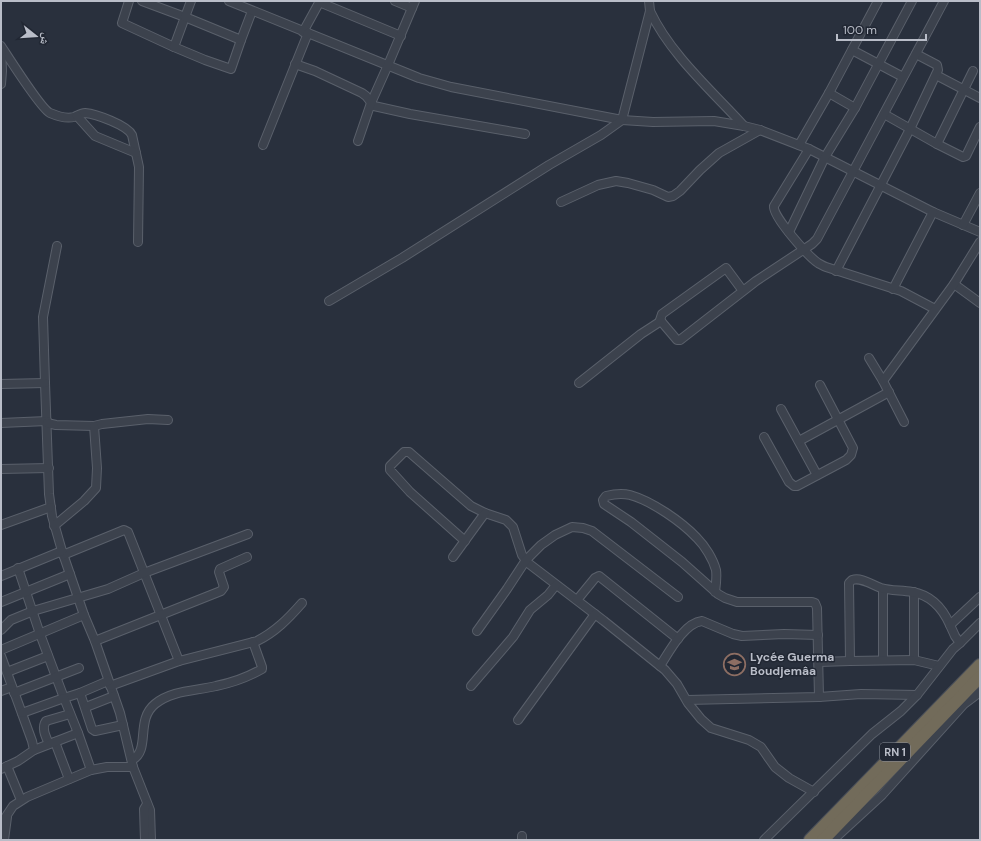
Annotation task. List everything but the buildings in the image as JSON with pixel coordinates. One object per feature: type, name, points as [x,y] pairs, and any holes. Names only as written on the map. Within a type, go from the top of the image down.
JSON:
[{"type":"highway","name":"RN 1","points":[[810,840],[980,665]]},
{"type":"highway","name":"RN 1","points":[[822,840],[980,677]]},
{"type":"street","points":[[129,1],[122,23],[174,47],[229,69],[232,67],[252,11]]},
{"type":"street","points":[[142,1],[241,40]]},
{"type":"street","points":[[174,47],[191,1]]},
{"type":"street","points":[[229,1],[388,66],[419,78],[451,87],[622,120],[653,122],[714,121],[760,130],[809,149],[853,170],[880,186],[933,212],[980,232]]},
{"type":"street","points":[[358,141],[370,103],[388,66],[414,5],[395,1]]},
{"type":"street","points":[[649,1],[650,11],[659,30],[676,53],[744,126]]},
{"type":"street","points":[[799,145],[829,93],[878,1]]},
{"type":"street","points":[[789,232],[826,157],[855,108],[912,1]]},
{"type":"street","points":[[743,291],[726,268],[662,314],[660,317],[661,321],[677,340],[680,340],[743,291],[817,239],[944,1]]},
{"type":"street","points":[[263,145],[296,64],[305,33],[320,2],[400,36]]},
{"type":"street","points":[[328,301],[402,258],[431,238],[549,165],[601,135],[622,120],[650,11]]},
{"type":"street","points":[[1,47],[1,84]]},
{"type":"street","points":[[1,47],[46,111],[64,118],[72,118],[84,113],[93,115],[113,122],[128,130],[132,135],[138,167],[138,242]]},
{"type":"street","points":[[852,50],[903,77]]},
{"type":"street","points":[[836,271],[910,129],[938,70],[938,66],[916,54]]},
{"type":"street","points":[[296,64],[315,71],[362,93],[374,106],[410,114],[525,134]]},
{"type":"street","points":[[937,144],[973,71]]},
{"type":"street","points":[[936,75],[980,98]]},
{"type":"street","points":[[829,93],[855,108]]},
{"type":"street","points":[[884,114],[937,144],[964,157],[979,131]]},
{"type":"street","points":[[77,116],[95,136],[136,153]]},
{"type":"street","points":[[561,202],[598,185],[616,181],[640,186],[668,197],[673,196],[719,153],[760,130]]},
{"type":"street","points":[[809,149],[773,209],[775,214],[789,232],[803,249],[817,262],[836,271],[893,289],[935,309]]},
{"type":"street","points":[[963,225],[980,193]]},
{"type":"street","points":[[893,289],[933,212]]},
{"type":"street","points":[[883,381],[954,284],[980,242]]},
{"type":"street","points":[[57,246],[43,317],[51,507],[54,526],[62,553],[114,696],[133,763],[150,810],[145,840]]},
{"type":"street","points":[[954,284],[980,303]]},
{"type":"street","points":[[579,383],[641,334],[661,321]]},
{"type":"street","points":[[869,358],[883,381],[904,422]]},
{"type":"street","points":[[1,384],[45,383]]},
{"type":"street","points":[[764,437],[792,485],[797,486],[846,460],[853,451],[852,446],[820,385]]},
{"type":"street","points":[[799,441],[889,392]]},
{"type":"street","points":[[781,409],[817,475]]},
{"type":"street","points":[[1,423],[47,422],[56,425],[94,426],[141,420],[168,420]]},
{"type":"street","points":[[54,526],[96,489],[97,468],[94,426]]},
{"type":"street","points":[[465,541],[410,492],[390,470],[390,466],[404,452],[409,452],[471,506],[485,513],[506,520],[513,527],[522,555],[526,560],[660,666],[678,684],[687,700],[701,718],[712,728],[749,740],[761,748],[775,767],[814,792]]},
{"type":"street","points":[[1,469],[49,468]]},
{"type":"street","points":[[715,592],[717,582],[716,571],[712,561],[698,539],[693,534],[646,501],[630,495],[621,494],[604,497],[604,504],[661,546],[715,592],[725,598],[737,602],[815,603],[817,608],[819,697]]},
{"type":"street","points":[[1,525],[51,507]]},
{"type":"street","points":[[453,557],[485,513]]},
{"type":"street","points":[[477,631],[526,560],[541,545],[555,535],[572,527],[592,531],[678,597]]},
{"type":"street","points":[[1,576],[18,568],[126,530],[130,533],[144,573],[162,614],[179,661]]},
{"type":"street","points":[[1,630],[11,620],[33,611],[108,589],[144,573],[248,534]]},
{"type":"street","points":[[95,642],[221,591],[224,587],[219,572],[220,569],[247,557]]},
{"type":"street","points":[[18,568],[40,634],[91,770]]},
{"type":"street","points":[[1,602],[70,574]]},
{"type":"street","points":[[577,600],[598,576],[678,639]]},
{"type":"street","points":[[850,660],[849,583],[852,580],[858,579],[883,589],[914,592],[928,598],[938,605],[946,615],[955,636],[960,643]]},
{"type":"street","points":[[471,686],[513,637],[534,605],[548,595],[556,584]]},
{"type":"street","points":[[883,589],[883,660]]},
{"type":"street","points":[[914,592],[914,660]]},
{"type":"street","points":[[950,625],[980,597]]},
{"type":"street","points":[[22,713],[179,661],[254,642],[276,630],[302,604]]},
{"type":"street","points":[[518,720],[595,614]]},
{"type":"street","points":[[1,650],[84,616]]},
{"type":"street","points":[[660,666],[678,639],[696,622],[702,621],[733,634],[742,636],[784,634],[818,635]]},
{"type":"street","points":[[764,840],[872,734],[901,711],[917,695],[939,666],[980,623]]},
{"type":"street","points":[[1,824],[13,806],[21,800],[91,770],[133,763],[141,750],[147,711],[157,702],[184,692],[215,687],[243,678],[262,669],[254,642]]},
{"type":"street","points":[[1,656],[34,750]]},
{"type":"street","points":[[7,672],[48,656]]},
{"type":"street","points":[[819,662],[850,660],[914,660],[939,666]]},
{"type":"street","points":[[1,691],[13,690],[56,677],[79,668]]},
{"type":"street","points":[[833,840],[882,795],[964,704],[980,692]]},
{"type":"street","points":[[80,693],[86,707],[92,729],[95,731],[123,724]]},
{"type":"street","points":[[687,700],[819,697],[861,694],[917,695]]},
{"type":"street","points":[[86,707],[114,696]]},
{"type":"street","points":[[69,780],[52,743],[43,728],[46,721],[70,714]]},
{"type":"street","points":[[21,800],[4,767],[18,761],[34,750],[78,733]]},
{"type":"street","points":[[4,840],[7,815]]},
{"type":"street","points":[[148,829],[151,840]]},
{"type":"place","name":"Lycée Guerma Boudjemâa","points":[[734,664]]}]
